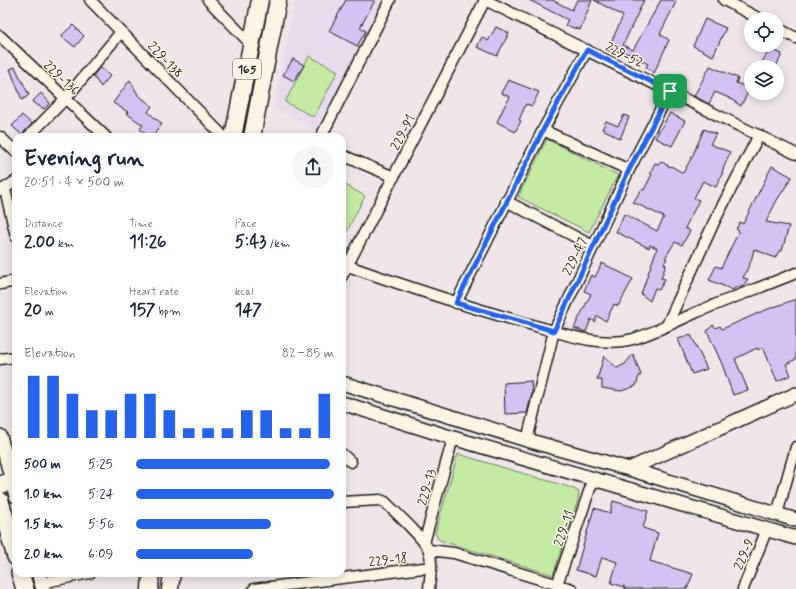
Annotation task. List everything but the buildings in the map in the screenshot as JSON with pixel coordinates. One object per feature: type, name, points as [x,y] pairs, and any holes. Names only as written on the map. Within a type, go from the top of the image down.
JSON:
[{"type":"highway","points":[[0,501],[12,543]]},
{"type":"highway","points":[[21,577],[25,589]]},
{"type":"main road","name":"165","points":[[234,133],[260,0]]},
{"type":"main road","name":"165","points":[[253,133],[263,87],[278,0]]},
{"type":"main road","points":[[150,589],[151,577]]},
{"type":"main road","points":[[170,589],[172,577]]},
{"type":"street","name":"229-138","points":[[90,0],[220,133]]},
{"type":"street","points":[[208,0],[252,45]]},
{"type":"street","points":[[323,133],[390,0]]},
{"type":"street","name":"229-52","points":[[485,0],[796,154]]},
{"type":"street","name":"229-91","points":[[346,269],[485,0]]},
{"type":"street","points":[[724,0],[736,3],[750,12]]},
{"type":"street","points":[[32,133],[66,98],[122,32]]},
{"type":"street","points":[[784,32],[796,38]]},
{"type":"street","name":"229-136","points":[[0,36],[102,133]]},
{"type":"street","points":[[456,303],[506,201],[587,50]]},
{"type":"street","name":"229-47","points":[[526,440],[554,331],[629,170],[670,91]]},
{"type":"street","points":[[543,130],[629,170]]},
{"type":"street","points":[[666,325],[715,220],[759,135]]},
{"type":"street","points":[[0,137],[12,148]]},
{"type":"street","points":[[346,157],[394,177]]},
{"type":"street","points":[[12,184],[2,190],[12,224]]},
{"type":"street","points":[[506,201],[593,246]]},
{"type":"street","points":[[348,266],[456,303],[554,331],[599,341],[633,339],[796,273]]},
{"type":"street","points":[[0,284],[12,282]]},
{"type":"street","points":[[0,359],[12,358]]},
{"type":"street","points":[[346,384],[526,440],[629,469],[796,520]]},
{"type":"street","points":[[629,469],[796,394]]},
{"type":"street","points":[[346,404],[593,480],[796,538]]},
{"type":"street","points":[[440,434],[447,416]]},
{"type":"street","points":[[0,436],[11,457],[9,487]]},
{"type":"street","name":"229-13","points":[[427,546],[453,438]]},
{"type":"street","points":[[777,514],[796,447]]},
{"type":"street","points":[[346,458],[351,462]]},
{"type":"street","name":"229-11","points":[[557,584],[593,480]]},
{"type":"street","points":[[346,502],[380,500],[386,502],[427,546],[572,589]]},
{"type":"street","name":"229-9","points":[[743,589],[767,529]]},
{"type":"street","points":[[427,546],[431,567],[429,589]]},
{"type":"street","name":"229-18","points":[[254,589],[431,567]]},
{"type":"street","points":[[41,582],[68,577]]},
{"type":"shaded area","points":[[295,0],[388,0],[316,130],[274,107]]},
{"type":"green space","points":[[309,56],[338,71],[314,117],[285,102]]},
{"type":"green space","points":[[547,139],[618,175],[589,232],[518,197]]},
{"type":"green space","points":[[346,185],[365,196],[346,233]]},
{"type":"green space","points":[[458,454],[572,488],[579,492],[578,500],[553,575],[438,539],[435,533]]},
{"type":"route","points":[[587,50],[670,91],[629,170],[554,331],[456,303],[506,201],[587,50]]}]
